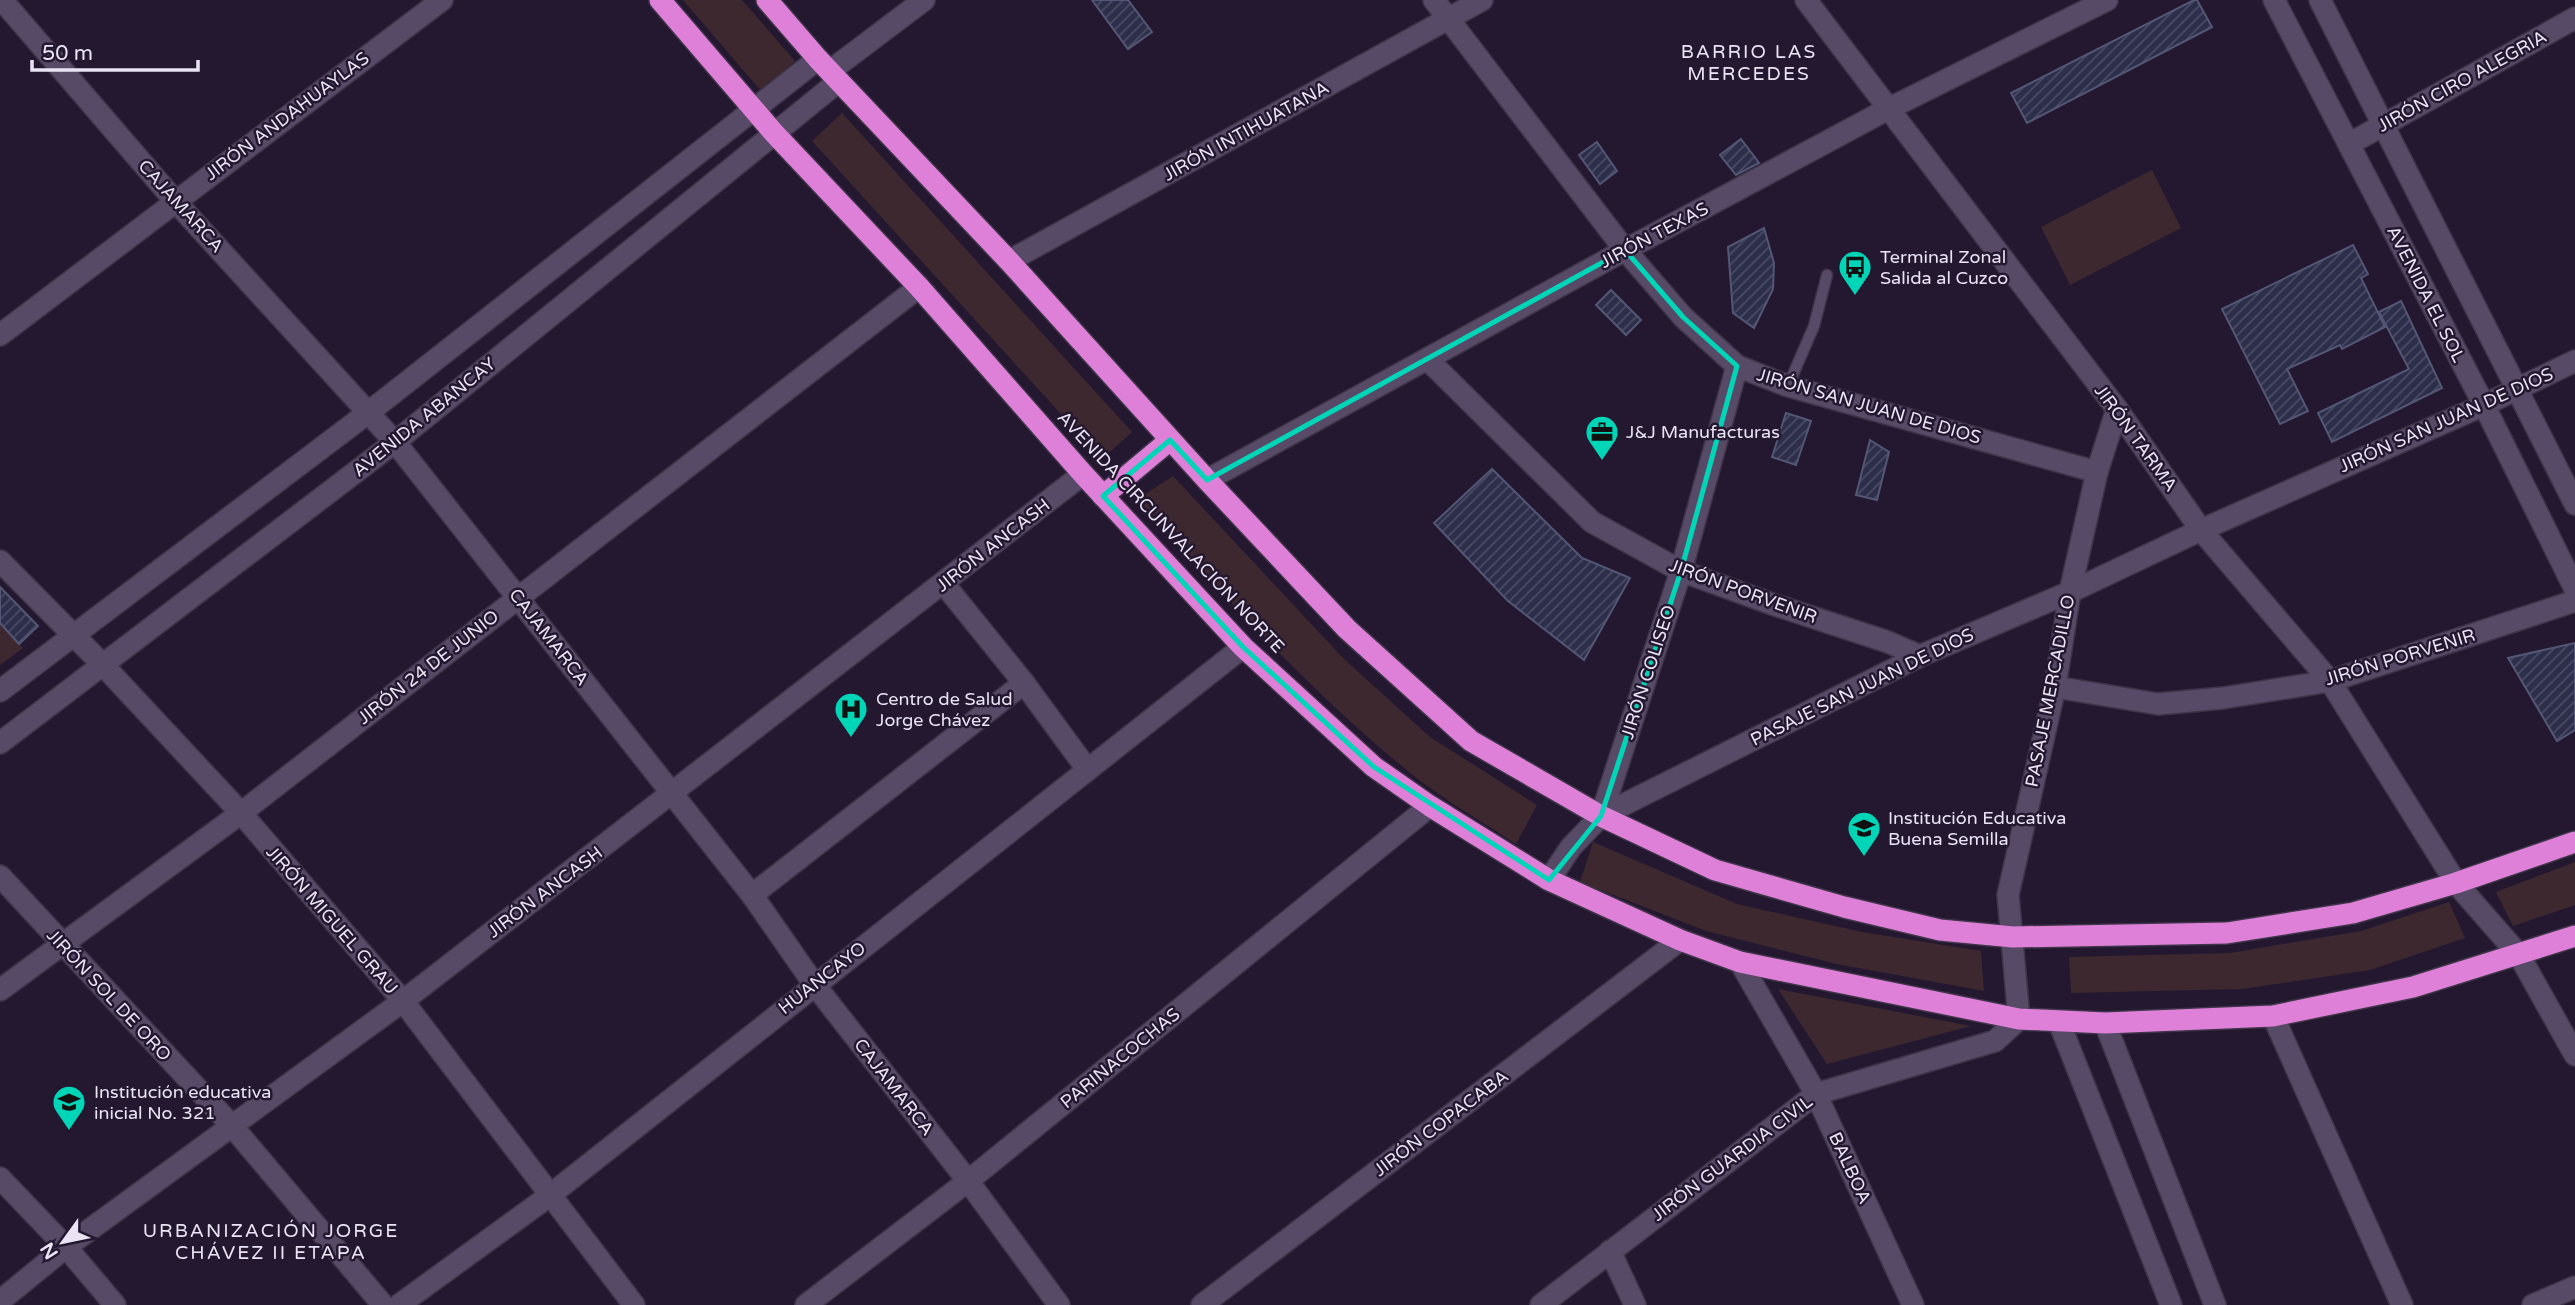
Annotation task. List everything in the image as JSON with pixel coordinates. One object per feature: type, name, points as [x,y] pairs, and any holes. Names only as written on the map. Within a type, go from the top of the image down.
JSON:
[{"type":"highway","name":"AVENIDA CIRCUNVALACIÓN NORTE","points":[[660,0],[754,111],[919,288],[1083,474],[1243,647],[1374,767],[1430,806],[1549,880],[1680,940],[1740,962],[2019,1018],[2059,1021],[2105,1023],[2273,1016],[2413,987],[2575,936]]},
{"type":"highway","points":[[767,0],[829,70],[1009,261],[1207,481],[1348,629],[1471,741],[1601,816],[1715,870],[1843,907],[1940,930],[2013,937],[2227,933],[2353,913],[2456,883],[2575,842]]},
{"type":"highway","points":[[1103,496],[1171,440]]},
{"type":"street","name":"CAJAMARCA","points":[[2,0],[175,201],[395,442],[752,895],[814,984],[968,1181],[1059,1305]]},
{"type":"street","name":"JIRÓN ANDAHUAYLAS","points":[[0,335],[442,0]]},
{"type":"street","points":[[829,70],[924,0]]},
{"type":"street","name":"JIRÓN SAN JUAN DE DIOS","points":[[1434,0],[1625,250],[1683,317],[1737,366],[1788,386],[2097,472]]},
{"type":"street","name":"JIRÓN INTIHUATANA","points":[[1009,261],[1482,0]]},
{"type":"street","name":"JIRÓN TARMA","points":[[1806,0],[2117,409],[2201,530],[2329,681],[2456,883],[2519,955],[2575,1055]]},
{"type":"street","name":"JIRÓN TEXAS","points":[[1207,481],[1625,250],[1888,109],[2107,0]]},
{"type":"street","name":"AVENIDA EL SOL","points":[[2274,0],[2484,405],[2575,589]]},
{"type":"street","points":[[2320,0],[2575,504]]},
{"type":"street","name":"JIRÓN CIRO ALEGRIA","points":[[2349,144],[2575,18]]},
{"type":"street","name":"AVENIDA ABANCAY","points":[[0,691],[369,412],[754,111],[829,70]]},
{"type":"street","name":"AVENIDA ABANCAY","points":[[0,743],[395,442],[774,133],[829,70]]},
{"type":"street","name":"JIRÓN 24 DE JUNIO","points":[[0,990],[241,813],[919,288]]},
{"type":"street","name":"JIRÓN PORVENIR","points":[[1427,359],[1592,522],[1681,571],[1888,642],[1920,656]]},
{"type":"street","name":"JIRÓN SAN JUAN DE DIOS","points":[[2201,530],[2484,405],[2575,361]]},
{"type":"street","name":"JIRÓN COLISEO","points":[[1601,816],[1681,571],[1737,366]]},
{"type":"street","name":"PASAJE MERCADILLO","points":[[2019,1018],[2008,895],[2055,687],[2070,592],[2097,472],[2117,409]]},
{"type":"street","name":"JIRÓN ANCASH","points":[[0,1301],[66,1247],[403,1001],[1083,474]]},
{"type":"street","name":"PASAJE SAN JUAN DE DIOS","points":[[1549,880],[1571,847],[1601,816],[1920,656],[2070,592],[2201,530]]},
{"type":"street","name":"JIRÓN MIGUEL GRAU","points":[[0,561],[103,665],[241,813],[403,1001],[634,1305]]},
{"type":"street","points":[[944,584],[1024,683],[1087,769]]},
{"type":"street","name":"JIRÓN PORVENIR","points":[[2055,687],[2158,704],[2223,698],[2329,681],[2575,601]]},
{"type":"street","name":"HUANCAYO","points":[[399,1305],[549,1196],[1243,647]]},
{"type":"street","points":[[752,895],[1024,683]]},
{"type":"street","name":"PARINACOCHAS","points":[[806,1305],[968,1181],[1430,806]]},
{"type":"street","name":"JIRÓN SOL DE ORO","points":[[0,876],[232,1126],[383,1305]]},
{"type":"street","name":"JIRÓN COPACABA","points":[[1202,1305],[1680,940]]},
{"type":"street","name":"BALBOA","points":[[1740,962],[1816,1094],[1913,1305]]},
{"type":"street","points":[[2273,1016],[2402,1305]]},
{"type":"street","name":"JIRÓN GUARDIA CIVIL","points":[[1541,1305],[1816,1094],[1995,1041],[2019,1018]]},
{"type":"street","points":[[2059,1021],[2171,1305]]},
{"type":"street","points":[[2105,1023],[2215,1305]]},
{"type":"street","points":[[0,1178],[66,1247],[115,1305]]},
{"type":"street","points":[[1610,1251],[1635,1305]]},
{"type":"street","points":[[2533,1305],[2575,1287]]},
{"type":"lane","points":[[1788,386],[1814,326],[1826,275]]},
{"type":"highlighted area","points":[[1625,250],[1683,317],[1737,366],[1681,571],[1601,816],[1549,880],[1374,767],[1243,647],[1103,496],[1170,440],[1207,480]]},
{"type":"shaded area","points":[[683,0],[742,0],[795,61],[761,91]]},
{"type":"shaded area","points":[[842,113],[1132,432],[1102,459],[812,141]]},
{"type":"shaded area","points":[[2152,170],[2181,228],[2070,285],[2041,227]]},
{"type":"shaded area","points":[[1173,476],[1344,659],[1430,737],[1537,805],[1516,844],[1426,785],[1376,745],[1304,678],[1202,572],[1136,500]]},
{"type":"shaded area","points":[[0,587],[19,644],[23,648],[0,665]]},
{"type":"shaded area","points":[[1593,842],[1737,904],[1862,932],[1981,951],[1984,991],[1837,964],[1706,931],[1580,882]]},
{"type":"shaded area","points":[[2575,862],[2575,905],[2513,926],[2496,892]]},
{"type":"shaded area","points":[[2449,902],[2465,938],[2370,970],[2242,989],[2071,993],[2069,957],[2230,953],[2361,931]]},
{"type":"shaded area","points":[[1778,989],[1971,1026],[1827,1064]]},
{"type":"building","points":[[1092,0],[1128,0],[1152,32],[1128,49]]},
{"type":"building","points":[[2197,0],[2212,27],[2027,123],[2011,93]]},
{"type":"building","points":[[1741,139],[1759,163],[1736,175],[1720,155]]},
{"type":"building","points":[[1597,142],[1617,171],[1600,184],[1579,155]]},
{"type":"building","points":[[1764,228],[1774,263],[1773,289],[1754,328],[1733,313],[1728,247]]},
{"type":"building","points":[[2353,245],[2368,274],[2361,278],[2385,327],[2342,349],[2340,345],[2287,369],[2308,411],[2280,424],[2222,309]]},
{"type":"building","points":[[1611,290],[1641,320],[1626,335],[1596,305]]},
{"type":"building","points":[[2401,301],[2442,388],[2332,442],[2318,413],[2409,369],[2379,312]]},
{"type":"building","points":[[1786,413],[1811,421],[1796,465],[1772,457]]},
{"type":"building","points":[[1870,440],[1889,452],[1877,500],[1856,495]]},
{"type":"building","points":[[1492,469],[1582,558],[1630,578],[1584,660],[1508,601],[1434,523]]},
{"type":"building","points":[[0,587],[38,626],[19,644],[0,623]]},
{"type":"building","points":[[2575,643],[2575,730],[2557,741],[2508,658]]},
{"type":"place","name":"Terminal Zonal Salida al Cuzco","points":[[1855,297]]},
{"type":"place","name":"J&J Manufacturas","points":[[1602,462]]},
{"type":"place","name":"Centro de Salud Jorge Chávez","points":[[851,739]]},
{"type":"place","name":"Institución Educativa Buena Semilla","points":[[1864,858]]},
{"type":"place","name":"Institución educativa inicial No. 321","points":[[69,1132]]},
{"type":"district","name":"BARRIO LAS MERCEDES","points":[[1749,63]]},
{"type":"district","name":"URBANIZACIÓN JORGE CHÁVEZ II ETAPA","points":[[271,1242]]}]
